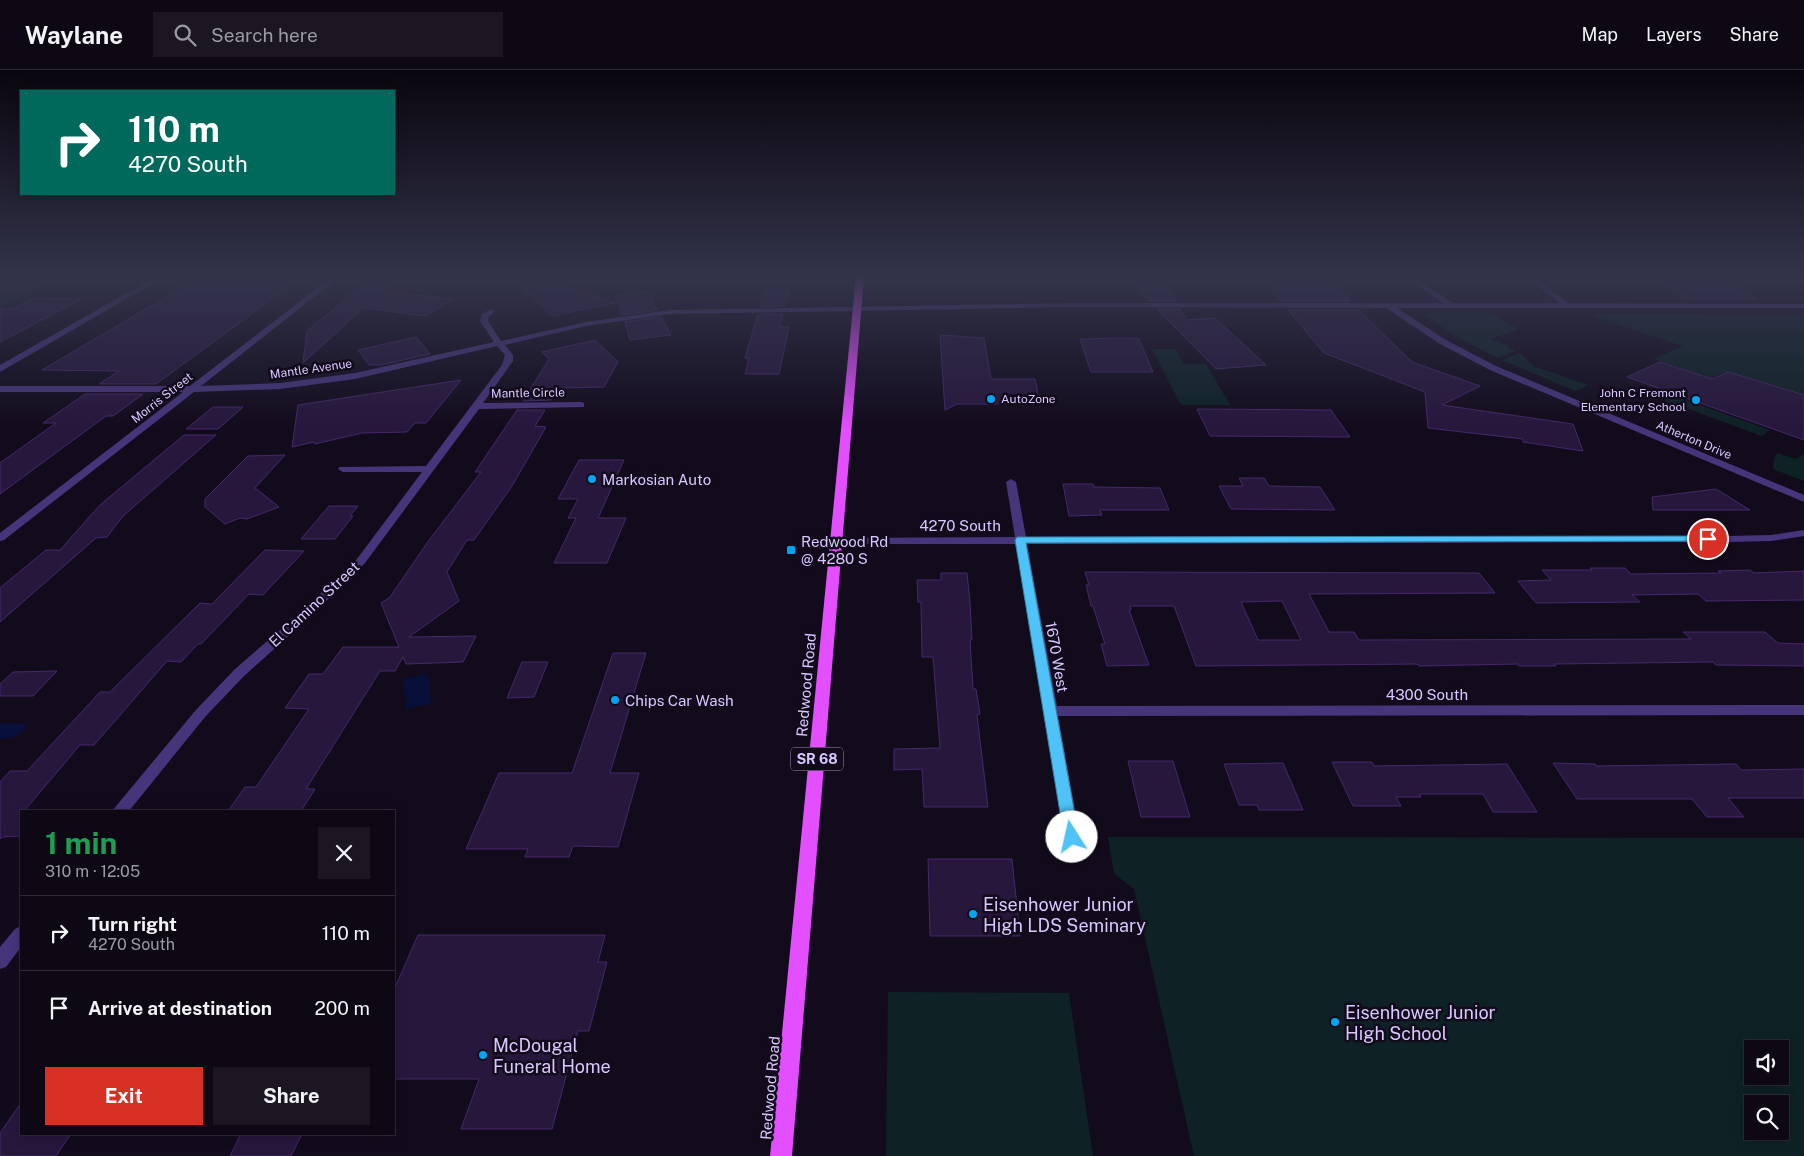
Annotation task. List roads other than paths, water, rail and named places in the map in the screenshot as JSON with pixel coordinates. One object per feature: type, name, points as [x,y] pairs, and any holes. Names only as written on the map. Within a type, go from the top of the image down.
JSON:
[{"type":"main road","name":"Redwood Road","points":[[781,1156],[856,327]]},
{"type":"street","points":[[0,369],[74,327]]},
{"type":"street","name":"Morris Street","points":[[0,538],[273,327]]},
{"type":"street","name":"El Camino Street","points":[[121,810],[200,714],[239,673],[330,592],[361,561],[509,361],[509,355],[487,327]]},
{"type":"street","name":"Mantle Avenue","points":[[0,389],[254,388],[308,383],[355,376],[580,327]]},
{"type":"street","name":"Atherton Drive","points":[[1420,327],[1443,342],[1485,364],[1804,499]]},
{"type":"street","name":"Mantle Circle","points":[[476,406],[581,405]]},
{"type":"street","points":[[343,469],[429,469]]},
{"type":"street","name":"1670 West","points":[[1011,482],[1072,837]]},
{"type":"street","name":"4270 South","points":[[836,541],[1727,539],[1788,537],[1804,533]]},
{"type":"street","name":"4300 South","points":[[1050,711],[1804,710]]},
{"type":"street","points":[[0,961],[20,935]]},
{"type":"place","name":"AutoZone","points":[[991,399]]},
{"type":"place","name":"John C Fremont Elementary School","points":[[1696,400]]},
{"type":"place","name":"Markosian Auto","points":[[592,479]]},
{"type":"place","name":"Redwood Rd @ 4280 S","points":[[791,550]]},
{"type":"place","name":"Chips Car Wash","points":[[615,700]]},
{"type":"place","name":"Eisenhower Junior High LDS Seminary","points":[[973,914]]},
{"type":"place","name":"Eisenhower Junior High School","points":[[1335,1022]]},
{"type":"place","name":"McDougal Funeral Home","points":[[483,1055]]}]
